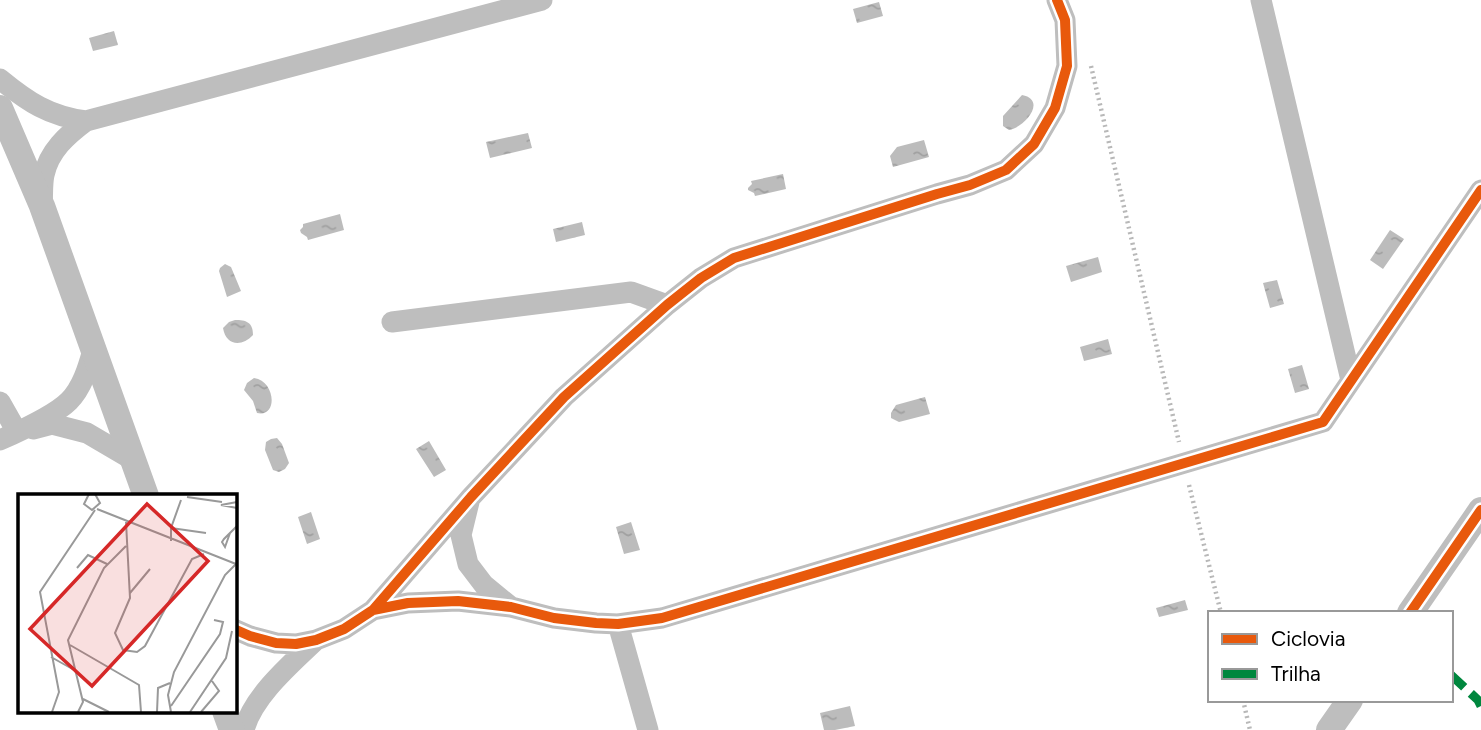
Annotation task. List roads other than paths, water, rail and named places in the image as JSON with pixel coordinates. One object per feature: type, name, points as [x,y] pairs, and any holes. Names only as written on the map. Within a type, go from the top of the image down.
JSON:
[{"type":"street","points":[[0,79],[32,104],[49,113],[86,121],[542,0]]},
{"type":"street","points":[[236,630],[276,643],[296,644],[316,640],[344,629],[373,610],[471,497],[564,397],[667,305],[701,278],[734,258],[970,185],[1006,170],[1034,144],[1055,108],[1067,66],[1065,20],[1057,0]]},
{"type":"street","points":[[1261,0],[1351,380]]},
{"type":"street","points":[[0,108],[42,206],[146,494]]},
{"type":"street","points":[[42,206],[44,175],[54,151],[67,135],[86,121]]},
{"type":"street","points":[[373,610],[408,603],[458,601],[511,607],[554,618],[618,624],[662,618],[1323,422],[1480,198]]},
{"type":"street","points":[[392,321],[631,292],[667,305]]},
{"type":"street","points":[[9,436],[69,401],[86,375],[93,350]]},
{"type":"street","points":[[0,402],[9,436]]},
{"type":"street","points":[[9,436],[52,424],[88,433],[133,460]]},
{"type":"street","points":[[471,497],[461,535],[468,564],[484,585],[511,607]]},
{"type":"street","points":[[1411,611],[1481,510]]},
{"type":"street","points":[[618,624],[648,730]]},
{"type":"street","points":[[244,730],[258,702],[282,673],[316,640]]},
{"type":"street","points":[[1329,730],[1349,702]]},
{"type":"street","points":[[225,712],[232,730]]},
{"type":"water","points":[[879,2],[883,16],[857,23],[853,9]]},
{"type":"water","points":[[114,31],[118,45],[93,51],[89,38]]},
{"type":"water","points":[[1022,95],[1033,102],[1031,114],[1021,124],[1009,130],[1003,126],[1003,116]]},
{"type":"water","points":[[528,133],[532,148],[490,158],[486,142]]},
{"type":"water","points":[[924,140],[929,157],[893,167],[890,156],[897,147]]},
{"type":"water","points":[[783,174],[786,189],[755,196],[748,190],[751,181]]},
{"type":"water","points":[[340,214],[344,230],[308,240],[301,233],[303,224]]},
{"type":"water","points":[[582,222],[585,235],[556,242],[553,229]]},
{"type":"water","points":[[1390,230],[1404,239],[1383,269],[1370,260]]},
{"type":"water","points":[[1098,257],[1102,272],[1071,282],[1066,266]]},
{"type":"water","points":[[225,264],[231,267],[241,291],[227,297],[219,271]]},
{"type":"water","points":[[1277,280],[1284,304],[1270,308],[1263,283]]},
{"type":"water","points":[[235,320],[248,323],[252,327],[253,335],[244,342],[235,343],[225,334],[223,328]]},
{"type":"water","points":[[1108,339],[1112,354],[1084,361],[1080,347]]},
{"type":"water","points":[[1302,365],[1309,389],[1295,393],[1288,369]]},
{"type":"water","points":[[254,378],[267,385],[272,398],[271,405],[264,413],[257,413],[253,401],[244,390],[247,383]]},
{"type":"water","points":[[925,397],[930,414],[899,422],[891,418],[896,405]]},
{"type":"water","points":[[277,438],[289,463],[279,472],[273,470],[265,450],[266,442]]},
{"type":"water","points":[[429,441],[446,470],[434,477],[416,449]]},
{"type":"water","points":[[311,512],[320,539],[307,544],[298,517]]},
{"type":"water","points":[[631,522],[640,550],[624,554],[616,527]]},
{"type":"water","points":[[1185,600],[1188,610],[1159,617],[1156,608]]},
{"type":"water","points":[[850,706],[855,726],[824,730],[820,713]]}]
